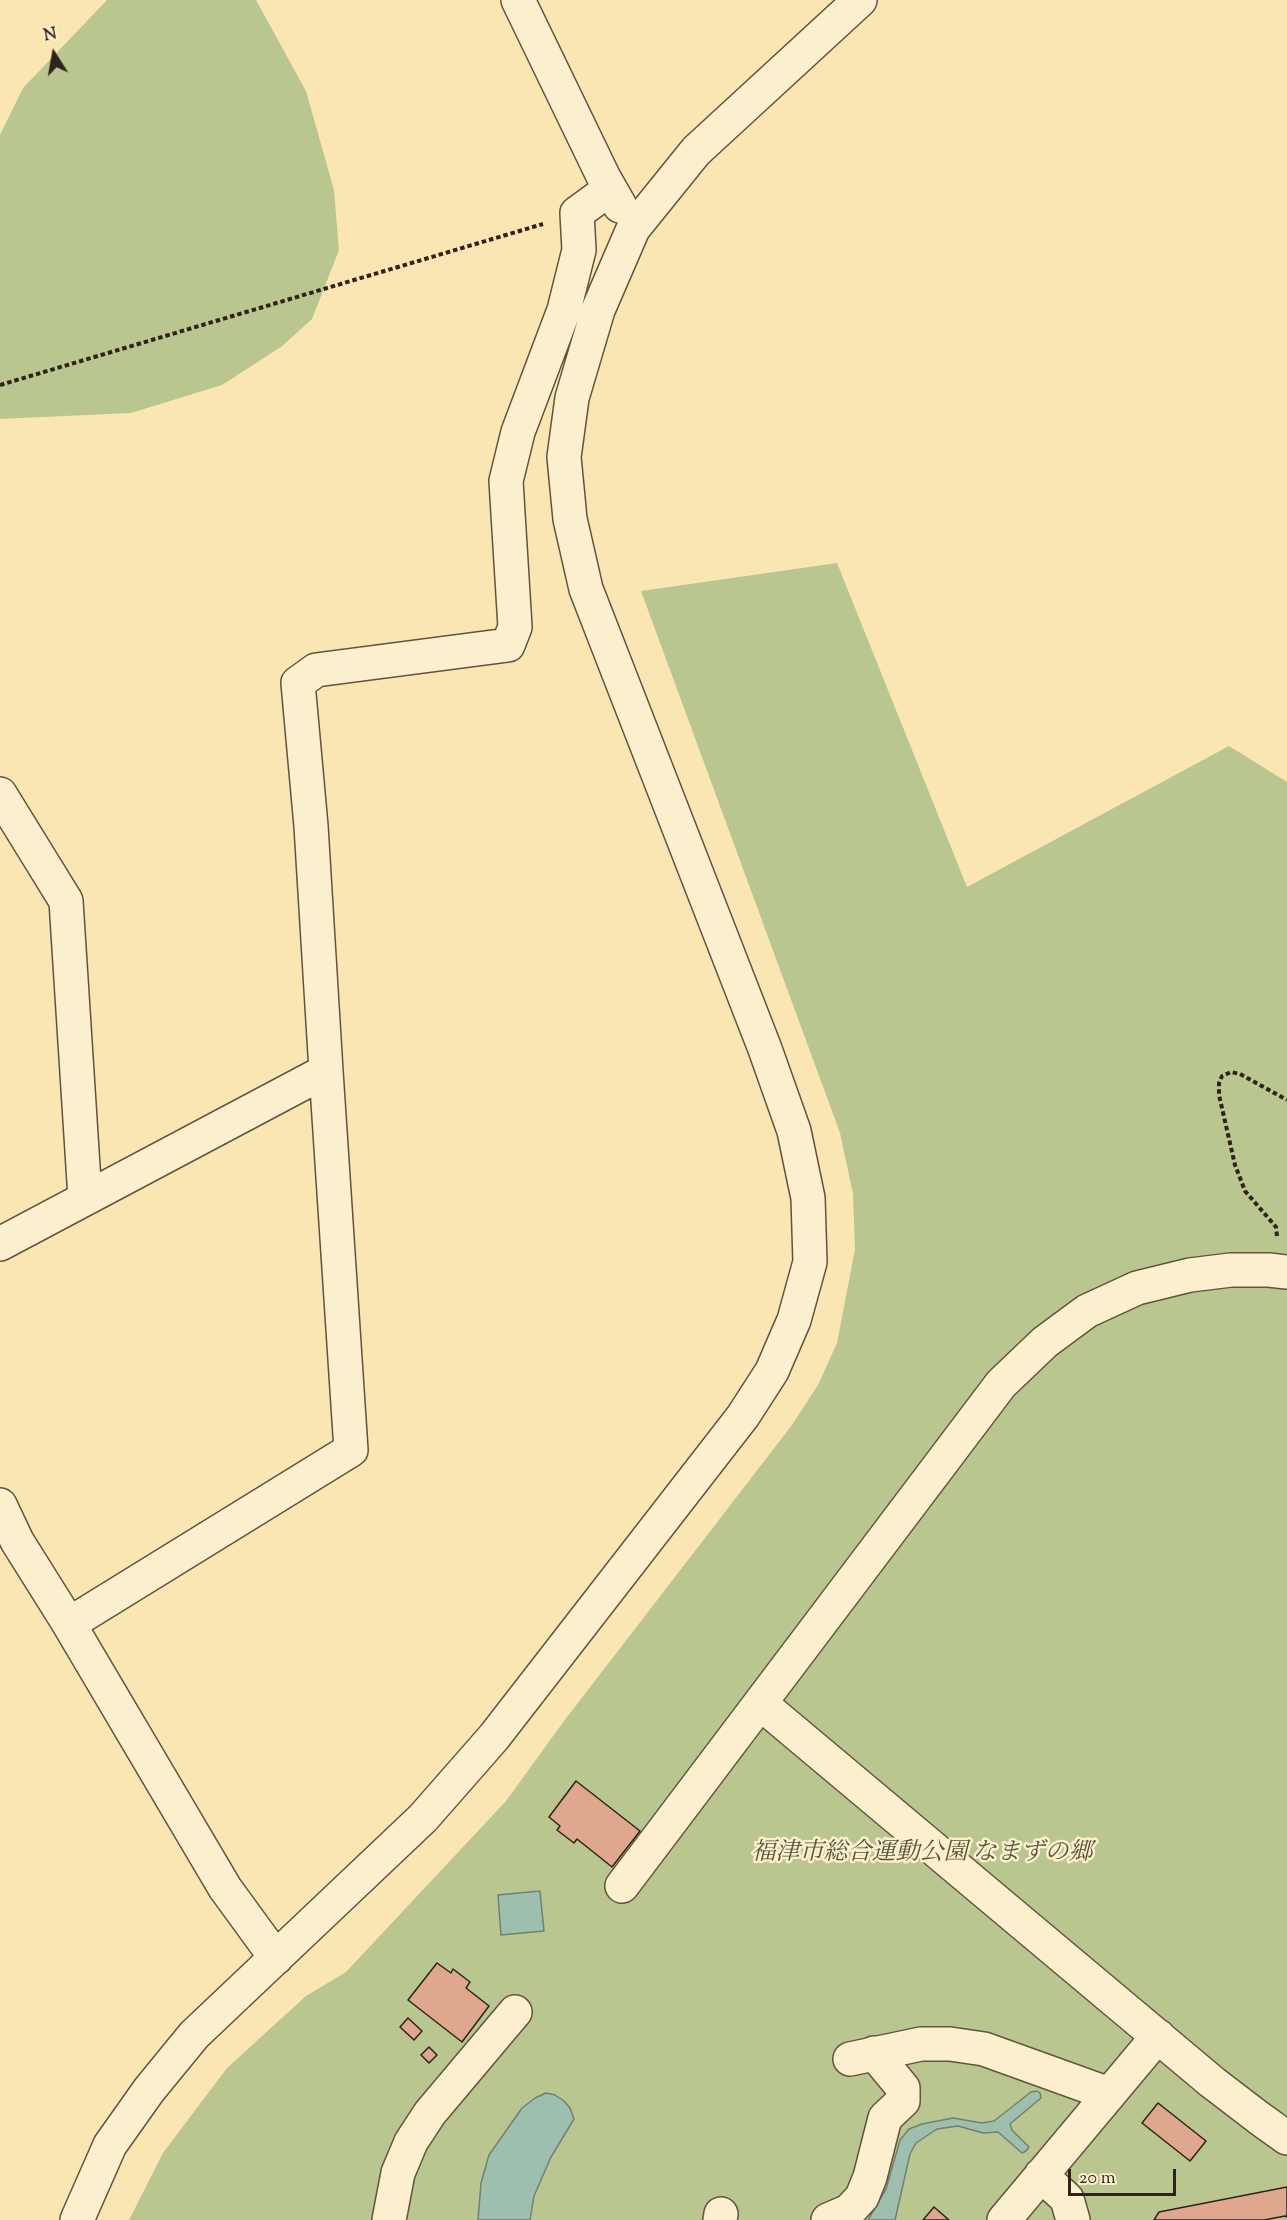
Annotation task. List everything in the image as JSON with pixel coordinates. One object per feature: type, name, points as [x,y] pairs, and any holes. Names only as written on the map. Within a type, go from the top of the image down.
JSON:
[{"type":"street","points":[[518,0],[610,189],[633,229]]},
{"type":"street","points":[[77,2220],[110,2145],[149,2090],[194,2035],[423,1818],[494,1737],[743,1416],[772,1371],[794,1320],[810,1262],[808,1198],[794,1131],[765,1049],[586,590],[570,519],[564,457],[572,398],[598,310],[633,229],[696,151],[860,0]]},
{"type":"street","points":[[69,1624],[351,1450],[311,826],[298,683],[316,670],[508,645],[515,627],[506,481],[518,432],[564,309],[579,250],[577,213],[610,189]]},
{"type":"street","points":[[0,795],[66,901],[86,1198]]},
{"type":"street","points":[[0,1244],[326,1071]]},
{"type":"street","points":[[622,1886],[1001,1384],[1045,1342],[1087,1311],[1137,1288],[1190,1275],[1231,1270],[1284,1272]]},
{"type":"street","points":[[0,1505],[17,1541],[69,1624],[225,1888],[276,1958]]},
{"type":"street","points":[[760,1703],[1158,2036],[1287,2138]]},
{"type":"street","points":[[389,2220],[398,2173],[411,2142],[430,2113],[515,2012]]},
{"type":"street","points":[[1004,2220],[1158,2036]]},
{"type":"street","points":[[828,2220],[849,2211],[862,2197],[870,2177],[885,2118],[903,2101],[903,2088],[862,2056],[921,2044],[950,2044],[984,2049],[1109,2094]]},
{"type":"street","points":[[1041,2175],[1067,2199],[1072,2220]]},
{"type":"path","points":[[0,386],[577,213]]},
{"type":"path","points":[[1284,1272],[1276,1227],[1245,1191],[1235,1166],[1219,1095],[1219,1083],[1222,1076],[1231,1072],[1240,1074],[1287,1100]]},
{"type":"green space","points":[[107,0],[256,0],[306,91],[334,190],[339,250],[312,319],[281,347],[222,385],[131,413],[0,419],[0,135],[23,88]]},
{"type":"green space","name":"福津市総合運動公園 なまずの郷","points":[[837,563],[967,887],[1229,746],[1287,782],[1287,2220],[129,2220],[163,2153],[227,2068],[306,1996],[346,1972],[506,1801],[564,1721],[792,1425],[818,1385],[837,1343],[855,1249],[853,1194],[840,1133],[641,591]]},
{"type":"shaded area","points":[[540,1891],[544,1931],[501,1935],[498,1895]]},
{"type":"shaded area","points":[[1037,2091],[1041,2098],[1010,2124],[1012,2130],[1029,2147],[1026,2151],[1022,2153],[998,2132],[983,2133],[958,2126],[937,2129],[916,2143],[910,2154],[895,2220],[868,2220],[886,2189],[900,2140],[909,2129],[953,2118],[982,2123],[994,2121],[1031,2092]]},
{"type":"shaded area","points":[[546,2093],[555,2095],[564,2101],[570,2108],[574,2119],[551,2157],[534,2196],[530,2220],[478,2220],[481,2183],[489,2155],[522,2108]]},
{"type":"building","points":[[576,1781],[640,1831],[612,1867],[577,1839],[574,1843],[557,1830],[560,1826],[549,1817]]},
{"type":"building","points":[[437,1963],[451,1973],[453,1969],[470,1982],[466,1988],[489,2006],[462,2042],[408,2000]]},
{"type":"building","points":[[408,2018],[422,2031],[414,2040],[400,2027]]},
{"type":"building","points":[[429,2047],[437,2055],[429,2063],[421,2055]]},
{"type":"building","points":[[1158,2103],[1206,2141],[1190,2161],[1142,2123]]},
{"type":"building","points":[[1287,2187],[1287,2217],[1264,2220],[1154,2220],[1159,2212]]},
{"type":"building","points":[[934,2207],[949,2220],[923,2220]]}]
